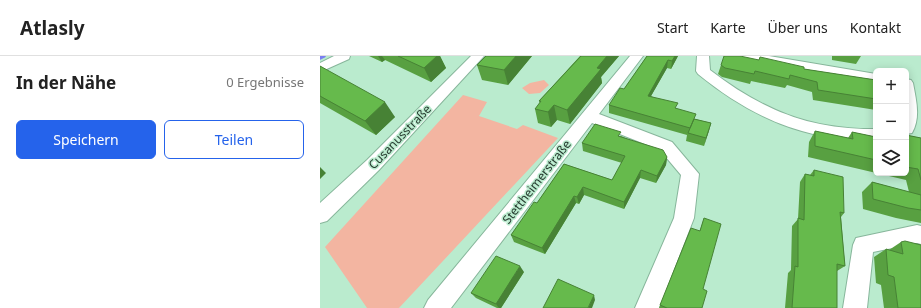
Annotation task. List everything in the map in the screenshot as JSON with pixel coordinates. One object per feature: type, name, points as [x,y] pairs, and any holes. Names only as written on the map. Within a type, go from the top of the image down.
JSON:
[{"type":"street","points":[[320,68],[344,56]]},
{"type":"street","name":"Cusanusstraße","points":[[320,215],[373,165],[478,56]]},
{"type":"street","name":"Stettheimerstraße","points":[[436,308],[637,56]]},
{"type":"street","points":[[703,56],[703,71],[722,87],[777,119],[820,132],[873,135]]},
{"type":"street","points":[[746,56],[806,61],[873,77]]},
{"type":"street","points":[[909,83],[921,85]]},
{"type":"street","points":[[909,99],[911,110],[909,118]]},
{"type":"street","points":[[590,116],[666,146],[690,174],[684,218],[647,308]]},
{"type":"street","points":[[855,308],[863,245],[917,234],[921,235]]},
{"type":"shaded area","points":[[544,80],[549,85],[540,93],[529,94],[522,88],[530,83]]},
{"type":"shaded area","points":[[463,95],[487,102],[479,116],[517,129],[523,125],[558,138],[399,308],[367,308],[325,247]]},
{"type":"building","points":[[398,56],[437,56],[424,68]]},
{"type":"building","points":[[486,56],[516,56],[504,70],[477,65]]},
{"type":"building","points":[[581,56],[607,56],[597,68],[601,69],[567,110],[554,105],[548,112],[535,109],[541,101],[539,101]]},
{"type":"building","points":[[647,56],[675,56],[672,61],[668,60],[648,96],[678,103],[675,108],[696,114],[690,128],[609,105],[620,88],[624,89]]},
{"type":"building","points":[[724,56],[740,56],[759,60],[760,57],[804,67],[804,69],[873,80],[873,99],[818,90],[817,82],[790,75],[789,79],[755,71],[754,74],[725,68],[721,65]]},
{"type":"building","points":[[320,66],[385,102],[365,121],[320,96]]},
{"type":"building","points":[[694,119],[711,123],[706,138],[688,133]]},
{"type":"building","points":[[595,124],[621,132],[618,136],[663,150],[667,157],[657,176],[641,170],[624,202],[583,187],[577,197],[574,196],[542,248],[511,235],[534,202],[537,203],[564,164],[612,180],[625,156],[582,143]]},
{"type":"building","points":[[815,131],[853,139],[852,132],[873,136],[873,159],[815,146]]},
{"type":"building","points":[[909,136],[921,138],[921,180],[918,169],[909,168]]},
{"type":"building","points":[[814,170],[843,177],[844,213],[840,212],[845,266],[837,264],[837,308],[792,308],[795,266],[798,267],[798,218],[804,220],[805,174],[814,176]]},
{"type":"building","points":[[872,182],[921,195],[921,210],[873,199]]},
{"type":"building","points":[[704,218],[721,224],[703,289],[707,291],[702,308],[667,308],[660,305],[691,228],[700,231]]},
{"type":"building","points":[[905,241],[921,245],[921,308],[898,308],[894,277],[888,275],[886,249],[903,254],[901,242]]},
{"type":"building","points":[[496,256],[520,266],[496,304],[471,293]]},
{"type":"building","points":[[558,279],[594,295],[588,308],[543,308]]},
{"type":"waterway","points":[[320,58],[324,56]]}]
